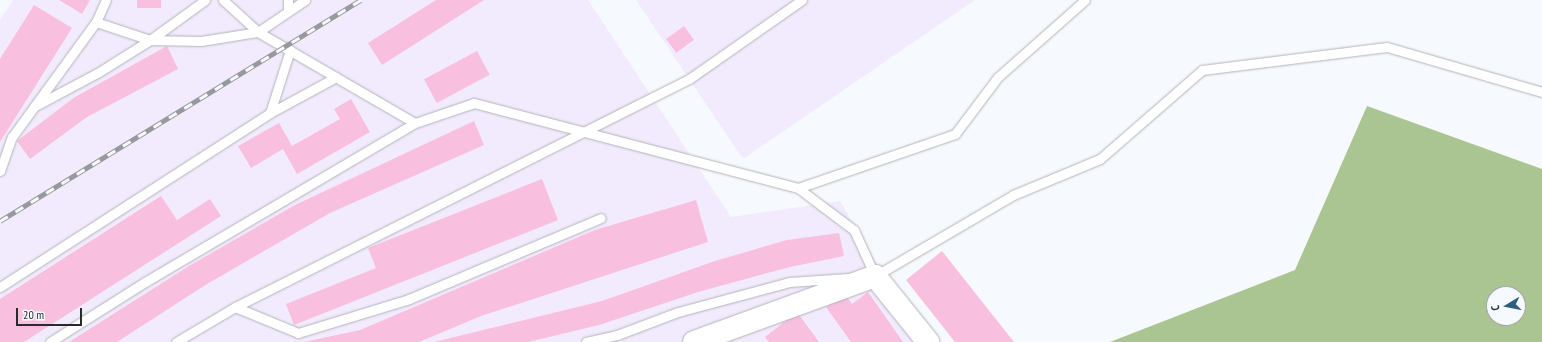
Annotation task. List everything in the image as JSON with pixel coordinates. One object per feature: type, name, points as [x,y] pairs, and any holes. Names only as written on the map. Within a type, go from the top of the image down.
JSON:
[{"type":"street","points":[[694,342],[875,276],[928,342]]},
{"type":"lane","points":[[0,171],[12,137],[96,22],[106,0]]},
{"type":"lane","points":[[35,106],[99,72],[150,40],[205,0]]},
{"type":"lane","points":[[223,0],[258,32],[415,123]]},
{"type":"lane","points":[[288,0],[288,11]]},
{"type":"lane","points":[[96,22],[150,40],[201,41],[258,32],[305,0]]},
{"type":"lane","points":[[798,188],[955,134],[998,77],[1085,0]]},
{"type":"lane","points":[[176,342],[235,307],[689,79],[797,1]]},
{"type":"lane","points":[[586,342],[617,335],[678,312],[789,282],[875,276],[1013,195],[1100,159],[1202,70],[1387,47],[1542,92]]},
{"type":"lane","points":[[270,113],[290,50]]},
{"type":"lane","points":[[0,287],[270,113],[336,77]]},
{"type":"lane","points":[[50,342],[145,282],[415,123],[474,103],[798,188],[854,230],[875,276]]},
{"type":"lane","points":[[235,307],[298,333],[410,299],[601,218]]},
{"type":"shaded area","points":[[13,0],[588,0],[731,217],[840,201],[923,342],[0,342],[0,20]]},
{"type":"shaded area","points":[[636,0],[975,0],[743,159]]},
{"type":"green space","points":[[1367,106],[1542,169],[1542,342],[1110,342],[1295,270]]},
{"type":"building","points":[[59,0],[90,0],[82,14]]},
{"type":"building","points":[[137,0],[161,0],[161,8],[137,8]]},
{"type":"building","points":[[436,0],[484,0],[382,65],[368,43]]},
{"type":"building","points":[[34,5],[72,28],[0,142],[0,59]]},
{"type":"building","points":[[684,26],[694,40],[676,53],[666,39]]},
{"type":"building","points":[[167,46],[178,69],[87,117],[30,159],[17,141],[75,97]]},
{"type":"building","points":[[477,51],[490,75],[437,103],[424,79]]},
{"type":"building","points":[[351,99],[370,132],[297,174],[283,149],[251,168],[238,146],[279,123],[292,146],[340,119],[334,109]]},
{"type":"building","points":[[474,121],[484,145],[330,213],[207,284],[117,342],[69,342],[189,266],[295,205]]},
{"type":"building","points":[[542,179],[558,220],[294,325],[286,304],[376,268],[368,248]]},
{"type":"building","points":[[161,196],[177,220],[210,199],[221,216],[24,342],[0,342],[0,299]]},
{"type":"building","points":[[696,200],[708,242],[481,316],[419,342],[304,342],[360,330],[595,230]]},
{"type":"building","points":[[839,233],[844,256],[790,267],[698,292],[599,325],[528,342],[434,342],[602,301],[715,261],[787,240]]},
{"type":"building","points":[[942,251],[1014,342],[955,342],[906,280]]},
{"type":"building","points":[[868,292],[903,342],[851,342],[826,307],[845,294],[852,304]]},
{"type":"building","points":[[797,312],[819,342],[769,342],[765,337]]},
{"type":"railway","points":[[0,221],[361,0]]}]
